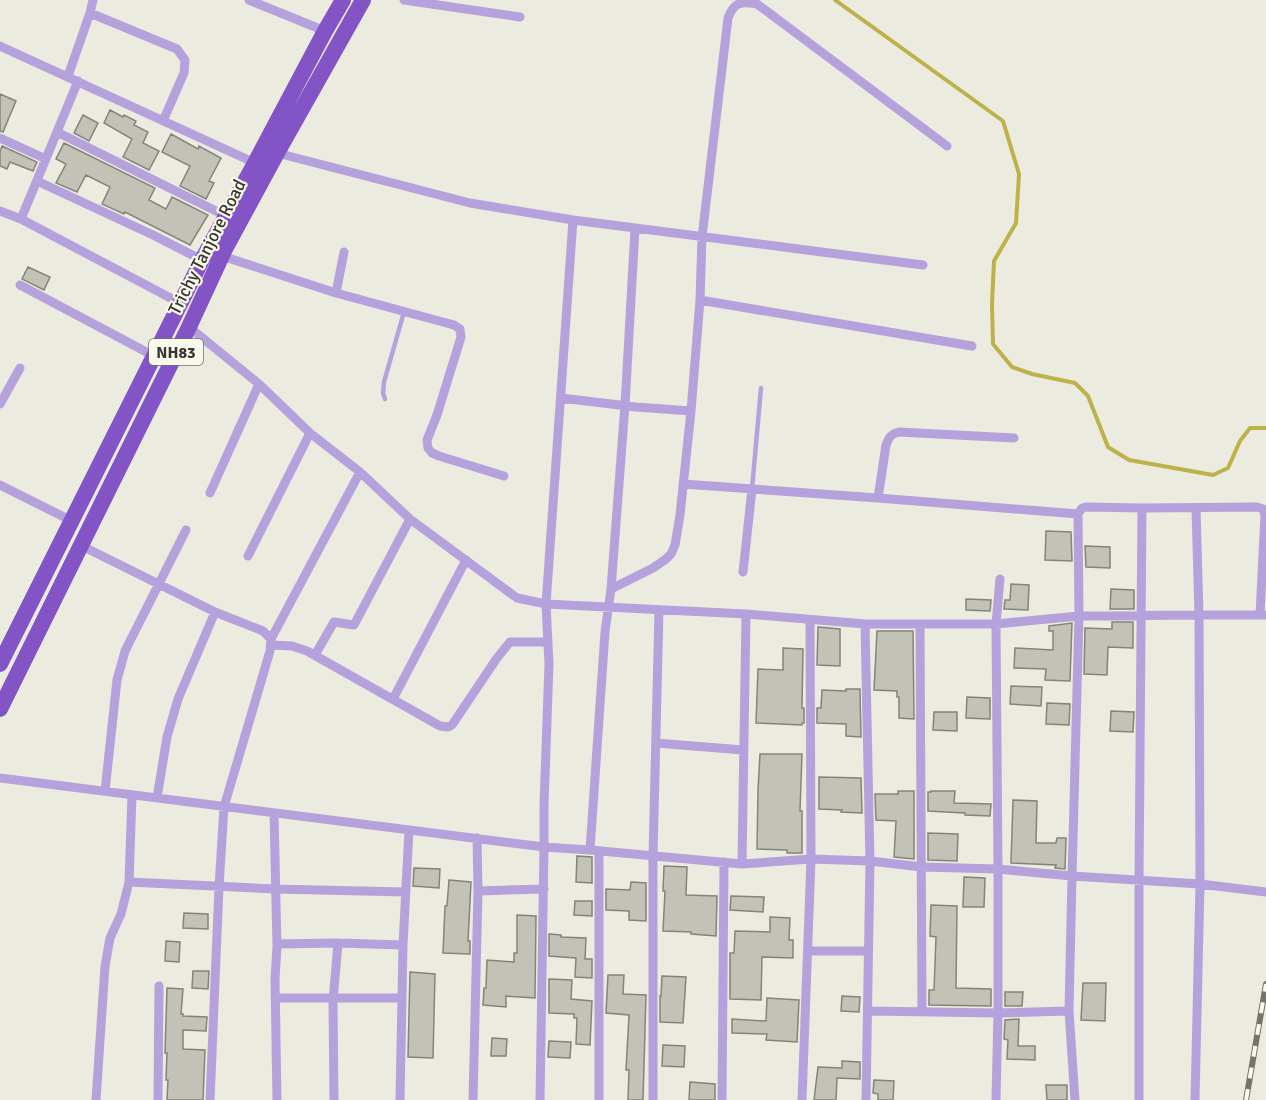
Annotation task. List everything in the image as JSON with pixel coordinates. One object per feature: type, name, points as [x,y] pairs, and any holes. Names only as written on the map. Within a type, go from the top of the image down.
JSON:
[{"type":"highway","name":"Trichy Tanjore Road","points":[[1,658],[202,260],[343,0]]},
{"type":"highway","name":"Trichy Tanjore Road","points":[[0,709],[222,256],[363,0]]},
{"type":"street","points":[[68,76],[93,0]]},
{"type":"street","points":[[249,0],[325,31]]},
{"type":"street","points":[[404,0],[520,17]]},
{"type":"street","points":[[611,589],[653,568],[671,554],[675,544],[691,411],[700,300],[702,237],[731,8],[739,3],[757,4],[946,146]]},
{"type":"street","points":[[90,13],[177,50],[185,60],[184,73],[163,121]]},
{"type":"street","points":[[0,46],[255,164]]},
{"type":"street","points":[[21,219],[78,81]]},
{"type":"street","points":[[57,132],[226,216]]},
{"type":"street","points":[[0,138],[46,159]]},
{"type":"street","points":[[277,153],[470,203],[635,229],[923,265]]},
{"type":"street","points":[[37,181],[202,260]]},
{"type":"street","points":[[0,211],[21,219],[180,303]]},
{"type":"street","points":[[540,1100],[544,805],[549,664],[546,604],[573,220]]},
{"type":"street","points":[[599,1100],[595,850],[605,632],[611,589],[625,405],[635,229]]},
{"type":"street","points":[[336,293],[344,252]]},
{"type":"street","points":[[222,256],[336,293],[460,329],[461,337],[427,440],[428,448],[439,456],[504,476]]},
{"type":"street","points":[[20,285],[154,356]]},
{"type":"street","points":[[700,300],[972,346]]},
{"type":"street","points":[[189,327],[259,384],[310,433],[360,472],[410,519],[517,598],[546,604],[746,614],[865,624],[996,624],[1079,616],[1263,615],[1265,535],[1263,509],[1257,507],[1086,507],[1082,508],[1078,514],[1079,616],[1069,1011],[1075,1100]]},
{"type":"street","points":[[0,404],[20,368]]},
{"type":"street","points":[[210,493],[259,384]]},
{"type":"street","points":[[561,398],[691,411]]},
{"type":"street","points":[[248,556],[310,433]]},
{"type":"street","points":[[878,498],[886,445],[893,433],[1014,438]]},
{"type":"street","points":[[210,1100],[224,807],[271,642],[360,472]]},
{"type":"street","points":[[0,484],[72,521]]},
{"type":"street","points":[[683,484],[1078,514]]},
{"type":"street","points":[[743,572],[752,489]]},
{"type":"street","points":[[1139,1100],[1142,508]]},
{"type":"street","points":[[1195,1100],[1200,884],[1199,615],[1196,508]]},
{"type":"street","points":[[311,653],[334,622],[354,625],[410,519]]},
{"type":"street","points":[[105,791],[117,680],[125,651],[186,530]]},
{"type":"street","points":[[80,545],[214,612],[263,631],[271,642],[311,653],[440,726],[452,725],[510,642],[548,645]]},
{"type":"street","points":[[393,699],[466,560]]},
{"type":"street","points":[[996,1100],[998,869],[996,624],[1000,579]]},
{"type":"street","points":[[653,1100],[653,856],[659,610]]},
{"type":"street","points":[[157,798],[167,737],[178,699],[214,612]]},
{"type":"street","points":[[742,864],[746,614]]},
{"type":"street","points":[[802,1100],[811,859],[810,620]]},
{"type":"street","points":[[865,624],[870,861],[866,1100]]},
{"type":"street","points":[[920,624],[922,1011]]},
{"type":"street","points":[[656,743],[743,750]]},
{"type":"street","points":[[0,778],[544,847],[742,864],[811,859],[870,861],[922,867],[998,869],[1200,884],[1266,892]]},
{"type":"street","points":[[96,1100],[107,957],[110,938],[121,914],[129,882],[132,795]]},
{"type":"street","points":[[274,813],[277,1100]]},
{"type":"street","points":[[400,1100],[403,945],[409,830]]},
{"type":"street","points":[[468,837],[478,891],[473,1100]]},
{"type":"street","points":[[722,1100],[724,862]]},
{"type":"street","points":[[129,882],[406,892]]},
{"type":"street","points":[[478,891],[544,890]]},
{"type":"street","points":[[334,1100],[333,998],[338,943]]},
{"type":"street","points":[[276,944],[403,945]]},
{"type":"street","points":[[808,951],[868,951]]},
{"type":"street","points":[[158,1100],[159,986]]},
{"type":"street","points":[[276,998],[402,998]]},
{"type":"street","points":[[868,1011],[998,1013],[1069,1011]]},
{"type":"lane","points":[[385,399],[384,382],[404,312]]},
{"type":"lane","points":[[752,489],[760,388]]},
{"type":"building","points":[[0,94],[16,101],[3,132],[0,131]]},
{"type":"building","points":[[110,110],[136,121],[134,125],[148,132],[143,143],[159,151],[149,170],[123,157],[132,139],[104,123]]},
{"type":"building","points":[[83,115],[98,123],[89,141],[74,133]]},
{"type":"building","points":[[171,134],[198,149],[199,146],[221,158],[209,181],[214,183],[206,199],[180,186],[190,166],[162,152]]},
{"type":"building","points":[[64,143],[155,188],[149,200],[166,209],[172,197],[208,215],[190,245],[125,212],[124,214],[102,204],[110,187],[86,175],[77,192],[56,183],[66,164],[56,159]]},
{"type":"building","points":[[2,146],[37,162],[33,171],[10,162],[7,169],[0,166]]},
{"type":"building","points":[[28,267],[50,277],[44,290],[22,279]]},
{"type":"building","points":[[1046,531],[1071,532],[1072,561],[1045,560]]},
{"type":"building","points":[[1085,546],[1110,547],[1110,568],[1086,567]]},
{"type":"building","points":[[1011,584],[1029,585],[1028,610],[1004,609],[1005,600],[1010,600]]},
{"type":"building","points":[[1111,589],[1134,590],[1134,609],[1110,609]]},
{"type":"building","points":[[966,599],[991,600],[990,611],[966,610]]},
{"type":"building","points":[[1112,622],[1133,622],[1133,648],[1108,647],[1107,675],[1084,674],[1085,628],[1112,629]]},
{"type":"building","points":[[1072,623],[1070,681],[1045,680],[1046,669],[1014,668],[1015,648],[1053,650],[1053,631],[1049,631],[1049,626]]},
{"type":"building","points":[[818,627],[840,629],[840,666],[817,665]]},
{"type":"building","points":[[877,631],[913,631],[914,719],[899,718],[897,691],[874,690]]},
{"type":"building","points":[[783,648],[803,649],[804,723],[802,725],[756,723],[758,669],[783,670]]},
{"type":"building","points":[[1011,686],[1042,687],[1041,706],[1010,704]]},
{"type":"building","points":[[846,689],[860,689],[861,737],[846,736],[846,724],[817,723],[817,708],[821,708],[822,690],[846,691]]},
{"type":"building","points":[[967,697],[990,698],[990,719],[966,718]]},
{"type":"building","points":[[1047,703],[1070,704],[1069,725],[1046,724]]},
{"type":"building","points":[[1111,711],[1134,712],[1133,732],[1110,731]]},
{"type":"building","points":[[934,712],[957,712],[957,731],[933,730]]},
{"type":"building","points":[[760,754],[802,754],[800,811],[802,811],[802,853],[757,849]]},
{"type":"building","points":[[819,777],[861,778],[862,813],[819,809]]},
{"type":"building","points":[[898,791],[914,791],[914,859],[894,857],[896,821],[876,820],[875,794],[898,794]]},
{"type":"building","points":[[955,791],[954,803],[991,804],[990,816],[928,811],[928,792]]},
{"type":"building","points":[[1013,800],[1037,801],[1036,843],[1056,843],[1057,838],[1066,838],[1065,869],[1055,868],[1056,865],[1011,863]]},
{"type":"building","points":[[928,833],[958,834],[957,861],[928,860]]},
{"type":"building","points":[[577,856],[592,857],[592,883],[576,882]]},
{"type":"building","points":[[664,866],[687,867],[686,895],[717,896],[716,936],[663,931]]},
{"type":"building","points":[[414,868],[440,869],[439,888],[413,886]]},
{"type":"building","points":[[964,877],[985,878],[984,907],[963,907]]},
{"type":"building","points":[[449,880],[471,882],[468,941],[470,941],[470,954],[443,953],[445,906],[447,906]]},
{"type":"building","points":[[631,882],[646,883],[646,921],[629,920],[629,911],[606,910],[606,889],[630,890]]},
{"type":"building","points":[[731,896],[764,897],[763,912],[730,910]]},
{"type":"building","points":[[575,901],[592,901],[592,916],[574,915]]},
{"type":"building","points":[[931,905],[957,906],[956,988],[991,989],[991,1006],[929,1005],[929,990],[934,990],[936,937],[930,936]]},
{"type":"building","points":[[184,913],[208,914],[208,929],[183,928]]},
{"type":"building","points":[[517,915],[536,916],[535,998],[506,996],[506,1007],[483,1005],[487,960],[514,962],[514,953],[517,953]]},
{"type":"building","points":[[770,917],[790,918],[789,940],[793,940],[793,958],[762,957],[761,1000],[730,999],[730,953],[734,953],[735,931],[770,932]]},
{"type":"building","points":[[549,934],[586,938],[585,959],[592,959],[592,978],[575,977],[576,958],[549,956]]},
{"type":"building","points":[[166,941],[180,942],[179,962],[165,961]]},
{"type":"building","points":[[193,971],[209,971],[208,989],[192,988]]},
{"type":"building","points":[[410,972],[435,974],[433,1058],[408,1057]]},
{"type":"building","points":[[608,975],[624,975],[623,994],[646,995],[643,1100],[628,1100],[629,1070],[626,1070],[629,1015],[606,1013]]},
{"type":"building","points":[[662,976],[686,977],[683,1023],[660,1022]]},
{"type":"building","points":[[549,979],[572,980],[571,999],[592,1001],[590,1045],[576,1044],[577,1018],[574,1018],[574,1014],[549,1013]]},
{"type":"building","points":[[1083,983],[1106,983],[1105,1021],[1081,1020]]},
{"type":"building","points":[[167,988],[183,989],[181,1014],[183,1016],[207,1017],[206,1031],[183,1030],[183,1049],[205,1050],[203,1100],[167,1100],[167,1053],[165,1053]]},
{"type":"building","points":[[1005,992],[1023,992],[1022,1006],[1005,1006]]},
{"type":"building","points":[[842,996],[860,997],[859,1012],[841,1011]]},
{"type":"building","points":[[767,998],[799,1000],[797,1042],[766,1040],[767,1034],[732,1033],[732,1019],[766,1021]]},
{"type":"building","points":[[1019,1019],[1018,1046],[1035,1046],[1035,1060],[1007,1059],[1008,1040],[1004,1039],[1005,1020]]},
{"type":"building","points":[[492,1038],[507,1039],[506,1056],[491,1056]]},
{"type":"building","points":[[549,1041],[571,1042],[570,1058],[548,1057]]},
{"type":"building","points":[[663,1045],[685,1046],[684,1067],[662,1066]]},
{"type":"building","points":[[842,1061],[860,1062],[860,1079],[837,1078],[836,1100],[814,1100],[818,1067],[842,1068]]},
{"type":"building","points":[[874,1080],[894,1081],[893,1100],[878,1100],[878,1094],[873,1093]]},
{"type":"building","points":[[690,1082],[715,1084],[715,1100],[689,1100]]},
{"type":"building","points":[[1046,1085],[1067,1085],[1067,1100],[1047,1100]]},
{"type":"waterway","points":[[835,0],[1003,121],[1019,174],[1016,223],[994,261],[993,344],[1012,367],[1032,374],[1075,383],[1088,396],[1108,447],[1129,460],[1213,475],[1228,468],[1240,441],[1250,428],[1266,428]]},
{"type":"railway","points":[[1246,1100],[1266,984]]}]
